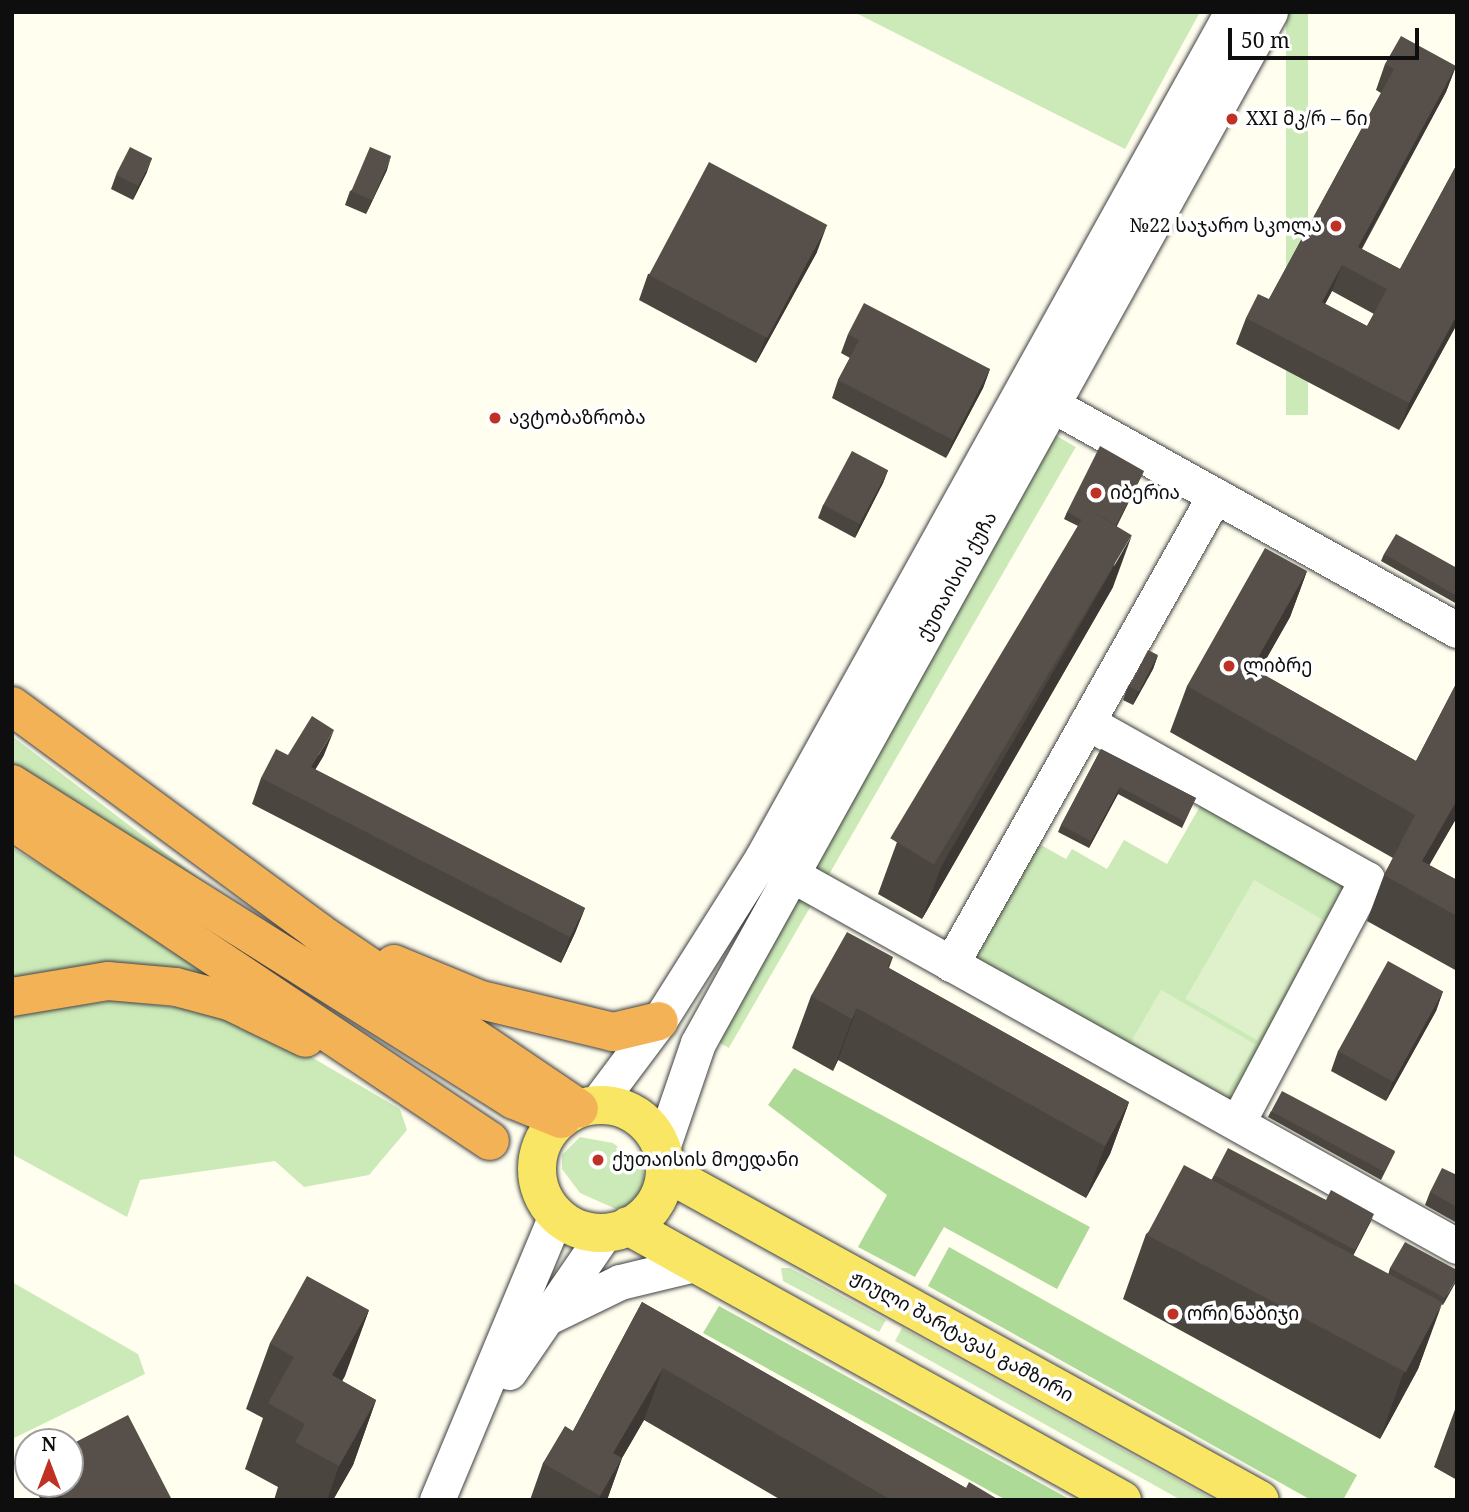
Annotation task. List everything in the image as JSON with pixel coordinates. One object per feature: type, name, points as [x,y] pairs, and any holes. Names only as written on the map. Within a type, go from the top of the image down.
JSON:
[{"type":"highway","points":[[12,706],[318,933],[579,1111]]},
{"type":"highway","points":[[12,784],[514,1100],[579,1111]]},
{"type":"highway","points":[[12,821],[490,1140]]},
{"type":"highway","points":[[318,933],[481,1000],[613,1032],[659,1021]]},
{"type":"highway","points":[[12,997],[108,981],[176,987],[229,1001],[424,1095]]},
{"type":"main road","points":[[536,1171],[540,1149],[579,1111],[636,1116],[663,1160],[654,1205],[616,1230]]},
{"type":"main road","points":[[490,1140],[536,1171],[556,1216],[579,1230],[616,1230],[695,1264],[1116,1498]]},
{"type":"main road","name":"ჟიული შარტავას გამზირი","points":[[663,1160],[1260,1500]]},
{"type":"street","name":"ქუთაისის ქუჩა","points":[[1039,397],[1233,12]]},
{"type":"street","name":"ქუთაისის ქუჩა","points":[[663,1160],[698,1043],[777,866],[1039,397],[1270,12]]},
{"type":"street","points":[[1039,397],[1457,630]]},
{"type":"street","points":[[951,964],[1215,495]]},
{"type":"street","points":[[1087,722],[1367,879],[1237,1123]]},
{"type":"street","name":"ქუთაისის ქუჩა","points":[[579,1111],[659,1021],[777,866]]},
{"type":"street","points":[[777,866],[1457,1246]]},
{"type":"street","points":[[437,1500],[472,1423],[556,1216]]},
{"type":"street","points":[[472,1423],[548,1317],[616,1230]]},
{"type":"street","points":[[548,1317],[620,1282],[695,1264]]},
{"type":"green space","points":[[854,12],[1200,12],[1125,149]]},
{"type":"green space","points":[[1286,12],[1308,12],[1308,415],[1286,415]]},
{"type":"green space","points":[[1055,435],[1076,447],[729,1048],[708,1036]]},
{"type":"green space","points":[[12,736],[230,902],[12,769]]},
{"type":"green space","points":[[1203,801],[1351,885],[1227,1104],[964,956],[1030,839],[1066,859],[1072,849],[1107,869],[1124,840],[1167,864]]},
{"type":"green space","points":[[12,848],[244,984],[12,981]]},
{"type":"green space","points":[[1254,880],[1326,922],[1257,1040],[1186,999]]},
{"type":"green space","points":[[1161,990],[1255,1044],[1225,1096],[1131,1042]]},
{"type":"green space","points":[[115,1000],[207,1011],[296,1048],[400,1109],[407,1130],[369,1175],[304,1187],[275,1161],[140,1180],[127,1217],[12,1154],[12,1016]]},
{"type":"green space","points":[[794,1068],[1090,1227],[1057,1289],[944,1227],[915,1277],[858,1247],[887,1195],[768,1105]]},
{"type":"green space","points":[[580,1137],[613,1143],[641,1165],[648,1190],[641,1202],[616,1209],[580,1193],[562,1169],[562,1155]]},
{"type":"green space","points":[[949,1247],[1357,1475],[1343,1500],[1311,1500],[928,1286]]},
{"type":"green space","points":[[781,1268],[790,1268],[886,1320],[879,1332],[783,1281]]},
{"type":"green space","points":[[12,1282],[138,1354],[145,1374],[35,1428],[14,1428],[12,1439]]},
{"type":"green space","points":[[719,1306],[1071,1500],[1006,1500],[703,1333]]},
{"type":"green space","points":[[902,1328],[1214,1500],[1181,1500],[895,1341]]},
{"type":"building","points":[[1401,36],[1456,66],[1358,247],[1400,269],[1457,164],[1457,315],[1409,403],[1246,318],[1258,294],[1269,299],[1394,69],[1385,64]],"holes":[[[1342,265],[1387,289],[1367,326],[1322,302]]]},
{"type":"building","points":[[130,147],[152,158],[138,186],[116,175]]},
{"type":"building","points":[[370,147],[391,156],[372,200],[351,191]]},
{"type":"building","points":[[709,162],[827,225],[767,338],[649,275]]},
{"type":"building","points":[[864,303],[990,369],[953,440],[838,380],[859,340],[848,334]]},
{"type":"building","points":[[1100,446],[1144,471],[1116,525],[1088,509],[1082,520],[1067,512]]},
{"type":"building","points":[[852,451],[888,470],[860,524],[823,505]]},
{"type":"building","points":[[1088,509],[1132,535],[934,864],[890,838]]},
{"type":"building","points":[[1396,534],[1457,568],[1457,596],[1384,554]]},
{"type":"building","points":[[1265,548],[1307,571],[1252,668],[1416,761],[1457,682],[1457,800],[1422,861],[1457,880],[1457,916],[1384,875],[1415,815],[1187,686]]},
{"type":"building","points":[[1148,650],[1158,655],[1139,692],[1129,687]]},
{"type":"building","points":[[312,716],[334,730],[311,767],[585,908],[570,937],[261,778],[276,749],[288,755]]},
{"type":"building","points":[[1101,749],[1196,798],[1184,821],[1120,787],[1091,841],[1061,825]]},
{"type":"building","points":[[847,932],[893,957],[887,967],[1129,1102],[1105,1146],[857,1008],[852,1019],[811,996]]},
{"type":"building","points":[[1388,961],[1443,992],[1393,1082],[1338,1051]]},
{"type":"building","points":[[1282,1091],[1395,1151],[1384,1171],[1271,1111]]},
{"type":"building","points":[[1228,1148],[1326,1200],[1331,1190],[1374,1214],[1355,1250],[1214,1175]]},
{"type":"building","points":[[1184,1165],[1443,1303],[1406,1372],[1147,1235]]},
{"type":"building","points":[[1442,1168],[1457,1175],[1457,1207],[1430,1192]]},
{"type":"building","points":[[1405,1242],[1457,1270],[1457,1278],[1445,1298],[1390,1268]]},
{"type":"building","points":[[307,1276],[369,1310],[332,1375],[376,1400],[339,1466],[295,1442],[305,1424],[268,1403],[294,1357],[270,1343]]},
{"type":"building","points":[[642,1302],[966,1488],[969,1482],[999,1500],[891,1500],[663,1368],[613,1453],[622,1458],[600,1496],[543,1463],[565,1426],[573,1431]]},
{"type":"building","points":[[128,1415],[172,1500],[64,1500],[63,1498],[84,1498],[84,1438]]},
{"type":"place","name":"XXI მკ/რ – ნი","points":[[1232,119]]},
{"type":"place","name":"№22 საჯარო სკოლა","points":[[1336,226]]},
{"type":"place","name":"ავტობაზრობა","points":[[495,418]]},
{"type":"place","name":"იბერია","points":[[1096,493]]},
{"type":"place","name":"ლიბრე","points":[[1229,666]]},
{"type":"place","name":"ქუთაისის მოედანი","points":[[598,1160]]},
{"type":"place","name":"ორი ნაბიჯი","points":[[1173,1314]]}]
